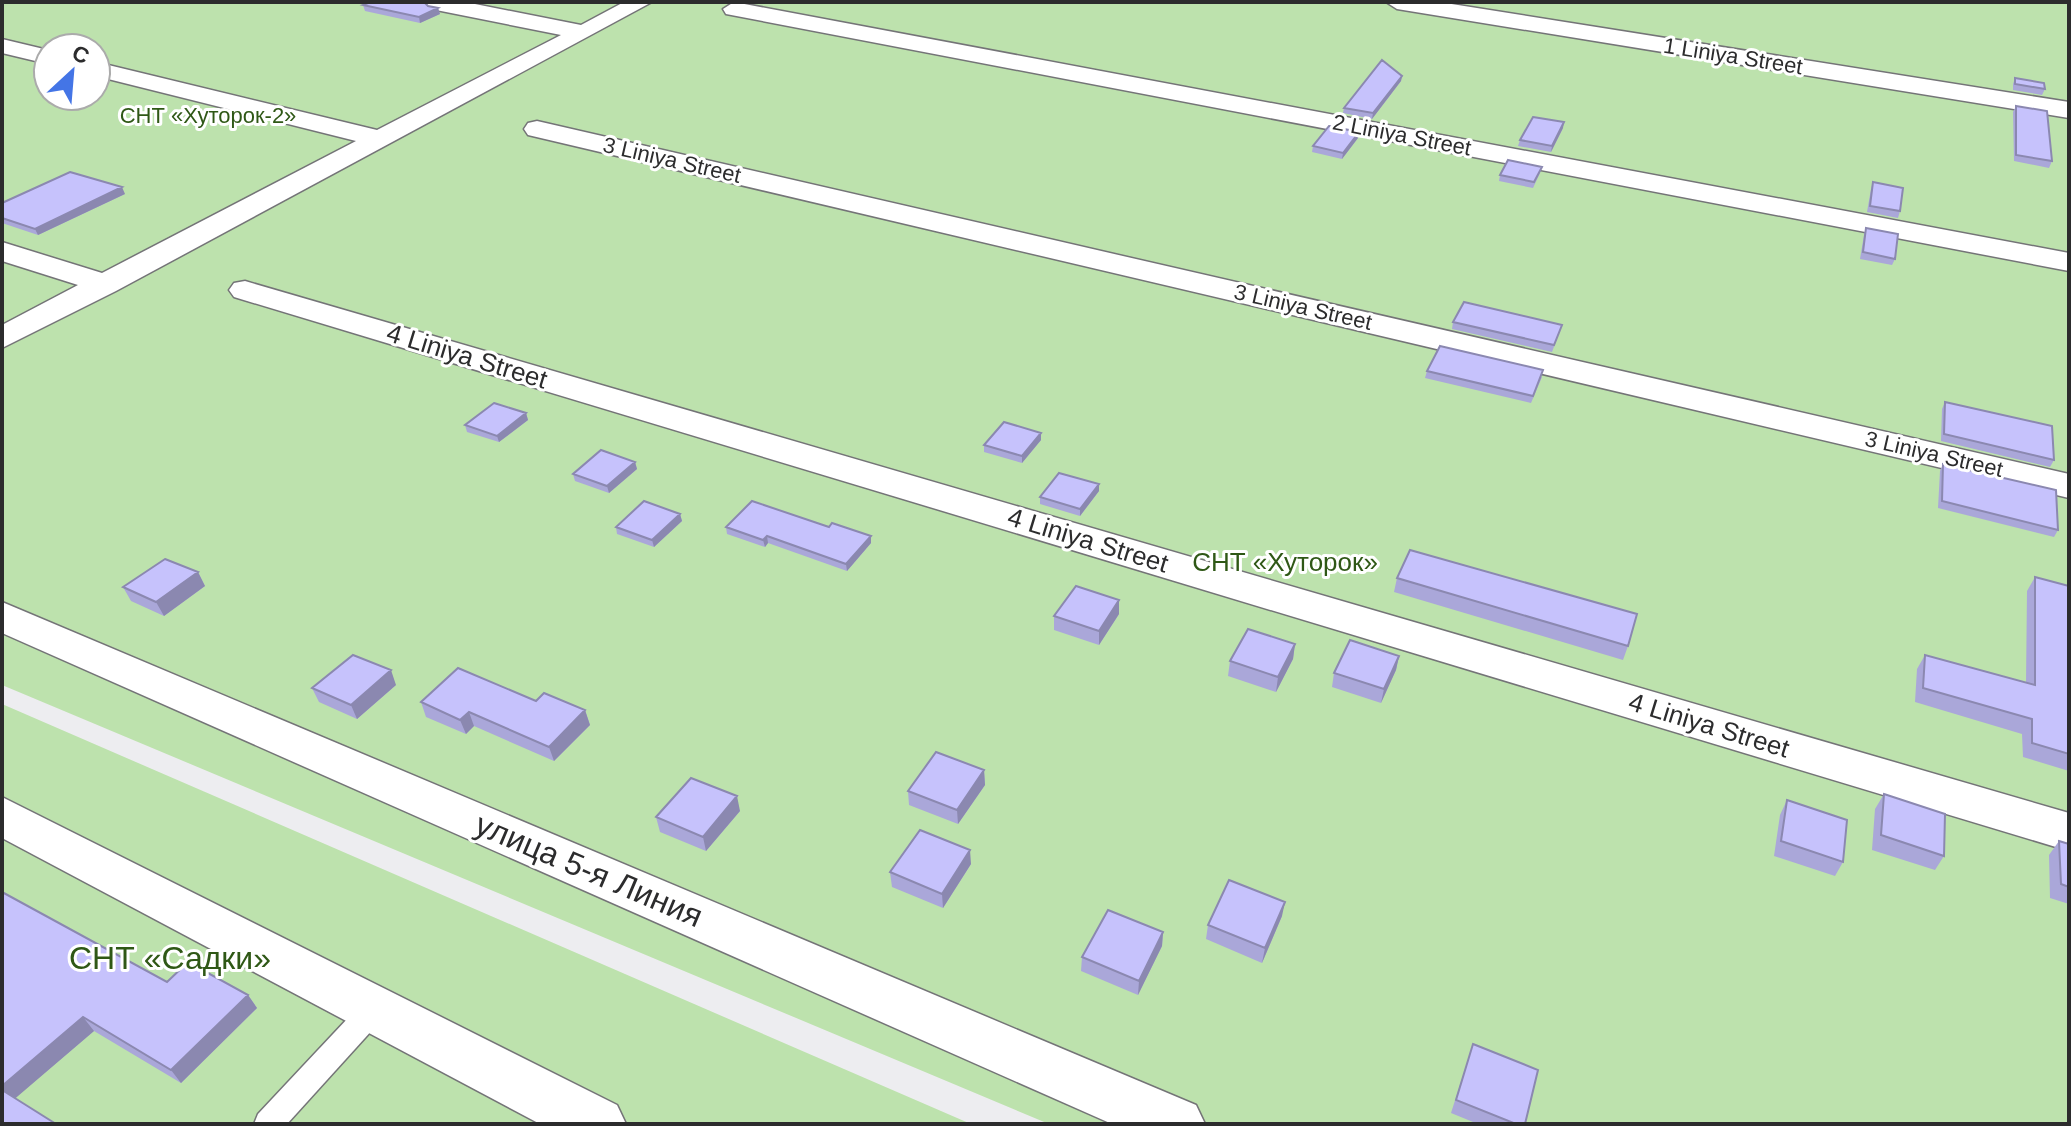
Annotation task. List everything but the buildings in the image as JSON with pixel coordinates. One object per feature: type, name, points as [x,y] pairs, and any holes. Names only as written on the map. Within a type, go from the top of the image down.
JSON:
[{"type":"street","points":[[431,2],[583,32]]},
{"type":"street","points":[[2,338],[641,2]]},
{"type":"street","name":"1 Liniya Street","points":[[1397,2],[2069,110]]},
{"type":"street","name":"2 Liniya Street","points":[[734,9],[2069,262]]},
{"type":"street","points":[[2,46],[32,53]]},
{"type":"street","points":[[112,73],[380,139]]},
{"type":"street","name":"3 Liniya Street","points":[[537,129],[2069,486]]},
{"type":"street","points":[[2,251],[105,284]]},
{"type":"street","name":"4 Liniya Street","points":[[245,290],[2069,832]]},
{"type":"street","name":"улица 5-я Линия","points":[[2,616],[1176,1124]]},
{"type":"street","points":[[2,816],[597,1124]]},
{"type":"lane","points":[[268,1124],[374,1009]]},
{"type":"green space","name":"СНТ «Хуторок»","points":[[2,2],[2069,2],[2069,1124],[1049,1124],[2,685]]},
{"type":"green space","name":"СНТ «Садки»","points":[[2,704],[971,1124],[2,1124]]},
{"type":"park label","name":"СНТ «Хуторок-2»","points":[[208,115]]}]
